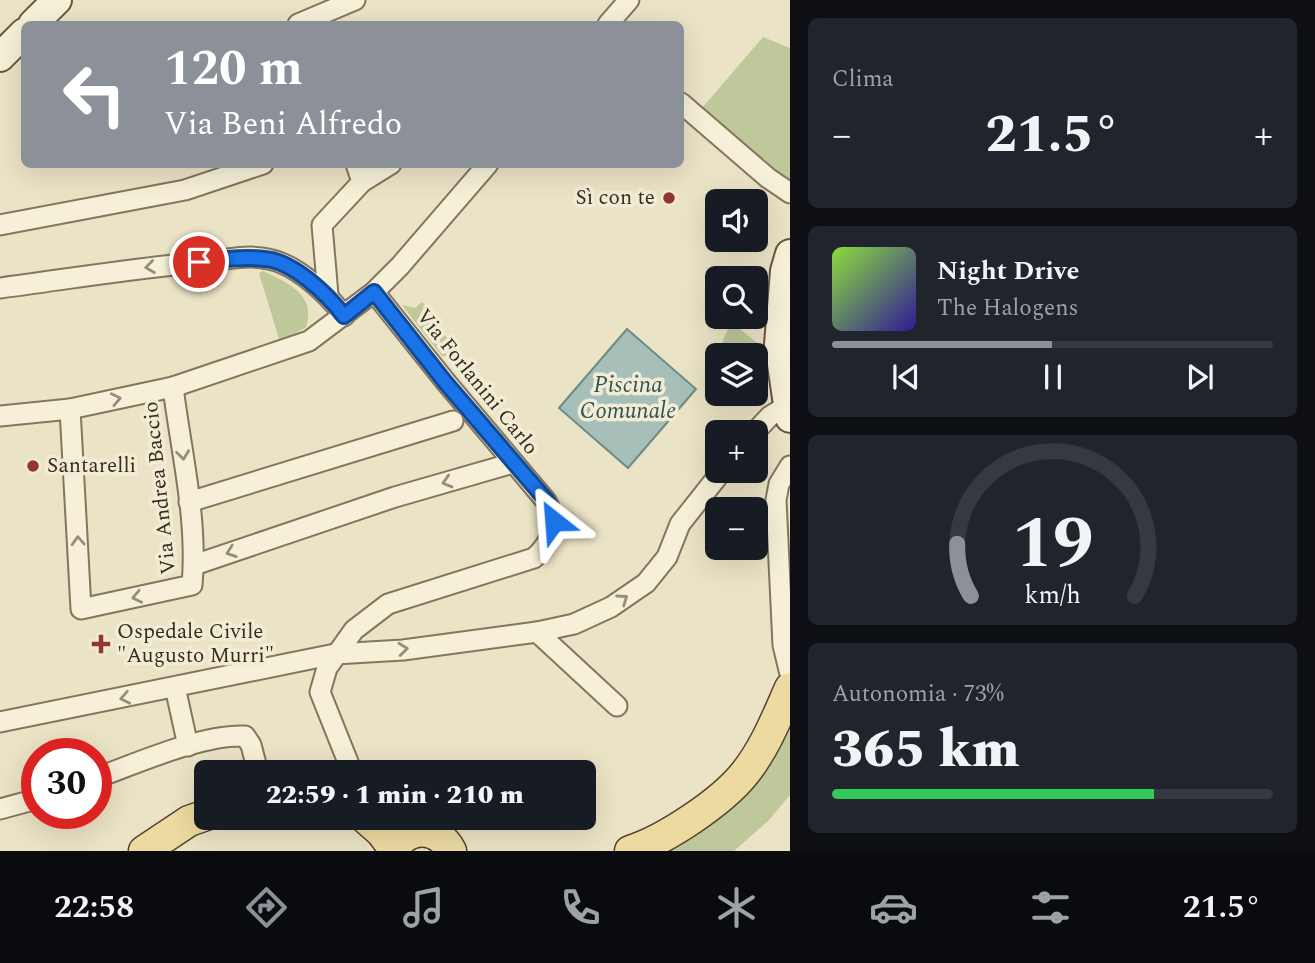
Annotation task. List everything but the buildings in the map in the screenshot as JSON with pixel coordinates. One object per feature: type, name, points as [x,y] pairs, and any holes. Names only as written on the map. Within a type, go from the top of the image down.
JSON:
[{"type":"main road","points":[[630,851],[675,830],[708,807],[744,774],[766,741],[790,688]]},
{"type":"main road","points":[[144,851],[194,819]]},
{"type":"main road","points":[[379,830],[401,844],[432,832],[455,847]]},
{"type":"street","points":[[36,21],[57,0]]},
{"type":"street","points":[[305,21],[355,0]]},
{"type":"street","points":[[611,21],[629,0]]},
{"type":"street","points":[[0,57],[21,36]]},
{"type":"street","points":[[684,106],[768,178],[790,193]]},
{"type":"street","points":[[0,225],[185,190],[251,168]]},
{"type":"street","points":[[328,295],[322,225],[359,173],[377,168]]},
{"type":"street","points":[[0,416],[70,409],[173,387],[309,341],[374,292],[400,266],[485,168]]},
{"type":"street","points":[[766,420],[770,416],[789,411],[779,344],[785,271],[790,254]]},
{"type":"street","points":[[0,288],[176,264],[245,258],[269,259],[290,268],[328,295],[344,316]]},
{"type":"street","name":"Via Forlanini Carlo","points":[[320,692],[327,668],[335,654],[354,630],[388,604],[534,558],[546,547],[552,533],[552,510],[546,500],[374,292]]},
{"type":"street","name":"Via Andrea Baccio","points":[[70,409],[81,609],[192,585],[194,565],[189,502],[173,387]]},
{"type":"street","points":[[189,502],[453,421]]},
{"type":"street","points":[[194,565],[395,497],[513,463]]},
{"type":"street","points":[[790,466],[779,484],[776,500],[783,645],[790,674]]},
{"type":"street","points":[[0,722],[335,654],[403,650],[537,632],[574,624],[611,607],[646,583],[667,557],[688,513],[712,483]]},
{"type":"street","points":[[537,632],[617,706]]},
{"type":"street","points":[[284,666],[303,675],[320,692],[347,760]]},
{"type":"street","points":[[175,687],[188,746]]},
{"type":"street","points":[[112,772],[188,746],[233,736],[245,736],[251,744],[255,760]]},
{"type":"street","points":[[0,809],[21,803]]},
{"type":"green space","points":[[763,37],[790,48],[790,190],[696,115]]},
{"type":"green space","points":[[263,271],[298,292],[307,306],[306,327],[280,342],[259,273]]},
{"type":"green space","points":[[422,302],[432,311],[425,320],[459,347],[453,355],[442,356],[403,305],[415,308]]},
{"type":"green space","points":[[728,329],[740,329],[757,343],[722,343]]},
{"type":"green space","points":[[790,710],[790,795],[768,821],[734,851],[659,851]]},
{"type":"water","name":"Piscina Comunale","points":[[627,329],[696,389],[628,468],[559,408]]},
{"type":"place","name":"Sì con te","points":[[669,198]]},
{"type":"place","name":"Santarelli","points":[[33,466]]},
{"type":"place","name":"Ospedale Civile \"Augusto Murri\"","points":[[101,644]]},
{"type":"route","points":[[199,262],[269,259],[290,268],[328,295],[344,316],[374,292],[445,382],[546,500],[554,521]]}]
